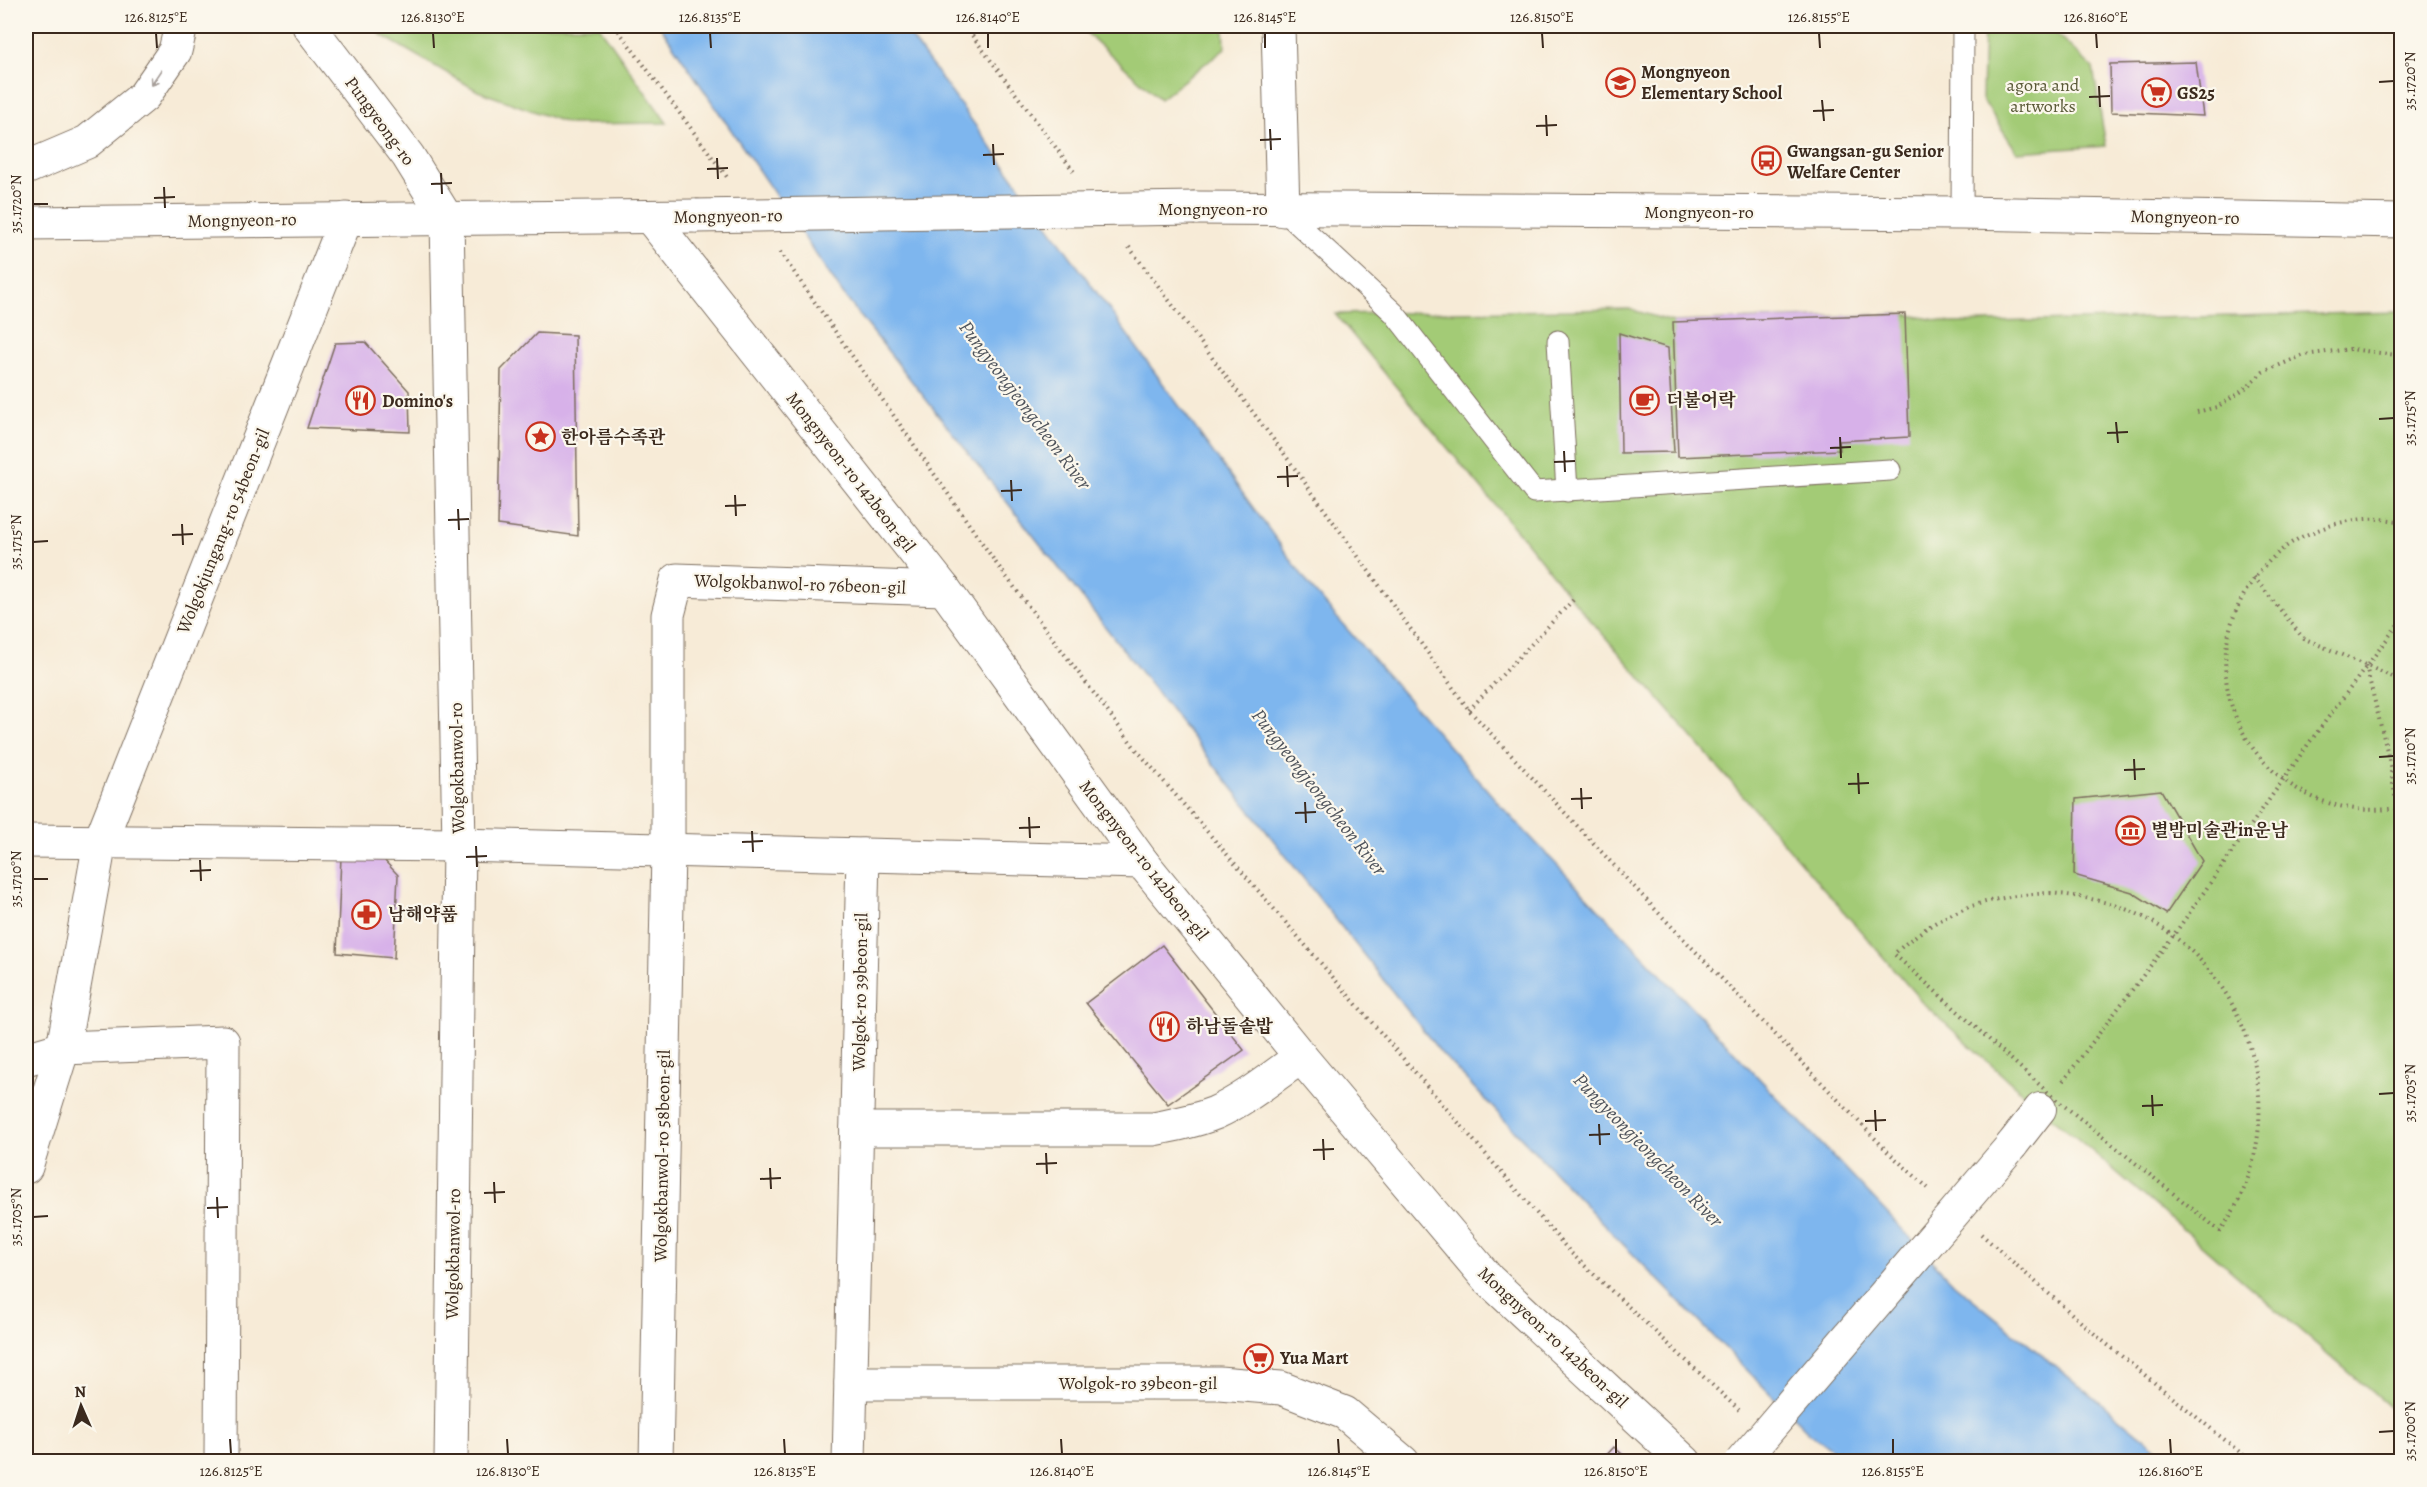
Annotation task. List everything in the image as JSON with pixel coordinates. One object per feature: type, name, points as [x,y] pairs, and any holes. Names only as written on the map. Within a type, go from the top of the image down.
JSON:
[{"type":"street","points":[[26,168],[87,142],[144,96],[175,51],[181,26]]},
{"type":"street","name":"Pungyeong-ro","points":[[309,26],[408,156],[447,219]]},
{"type":"street","points":[[1278,26],[1283,210]]},
{"type":"street","name":"Mongnyeon-ro","points":[[26,223],[650,217],[1195,208],[1962,213],[2402,221]]},
{"type":"street","name":"Mongnyeon-ro 142beon-gil","points":[[650,217],[944,589],[1142,862],[1301,1057],[1488,1279],[1685,1461]]},
{"type":"street","name":"Wolgokjungang-ro 54beon-gil","points":[[26,1167],[63,1048],[100,842],[346,219]]},
{"type":"street","name":"Wolgokbanwol-ro","points":[[447,219],[459,845],[451,1461]]},
{"type":"street","name":"Wolgokbanwol-ro 76beon-gil","points":[[668,850],[668,615],[677,580],[944,589]]},
{"type":"street","points":[[26,841],[459,845],[1142,862]]},
{"type":"street","name":"Wolgokbanwol-ro 58beon-gil","points":[[656,1461],[668,850]]},
{"type":"street","name":"Wolgok-ro 39beon-gil","points":[[849,1461],[863,855]]},
{"type":"street","points":[[26,1059],[63,1048],[223,1042],[220,1461]]},
{"type":"street","points":[[857,1129],[1152,1129],[1184,1123],[1216,1112],[1246,1095],[1301,1057]]},
{"type":"street","points":[[1741,1461],[2012,1145],[2046,1102]]},
{"type":"street","name":"Wolgok-ro 39beon-gil","points":[[851,1383],[1219,1383],[1281,1388],[1345,1413],[1403,1461]]},
{"type":"lane","points":[[1962,213],[1963,26]]},
{"type":"lane","points":[[1283,210],[1394,313],[1534,492],[1890,470]]},
{"type":"lane","points":[[1558,341],[1568,490]]},
{"type":"path","points":[[615,26],[700,137],[734,186]]},
{"type":"path","points":[[965,26],[1079,178]]},
{"type":"path","points":[[774,244],[996,563],[1135,748],[1571,1253],[1742,1413]]},
{"type":"path","points":[[1128,245],[1285,455],[1469,710],[1652,906],[1880,1144],[1931,1191]]},
{"type":"path","points":[[2197,412],[2217,407],[2242,391],[2263,372],[2304,356],[2350,349],[2396,355],[2402,359]]},
{"type":"path","points":[[2367,666],[2399,808],[2355,810],[2324,803],[2296,790],[2272,772],[2252,749],[2237,722],[2228,693],[2225,662],[2229,632],[2238,603],[2254,577],[2275,554],[2300,537],[2329,525],[2359,519],[2390,519],[2402,522]]},
{"type":"path","points":[[2254,577],[2303,638],[2402,681]]},
{"type":"path","points":[[1469,710],[1573,600]]},
{"type":"path","points":[[2046,1102],[2173,936],[2283,780],[2402,619]]},
{"type":"path","points":[[2050,892],[2088,897],[2124,908],[2173,936],[2213,974],[2234,1005],[2249,1039],[2258,1076],[2260,1114],[2256,1150],[2245,1187],[2220,1231],[2046,1102],[1894,954],[1910,939],[1941,918],[1976,903],[2013,894],[2050,892]]},
{"type":"path","points":[[1975,1229],[2098,1337],[2252,1461]]},
{"type":"green space","points":[[373,26],[599,26],[667,123],[569,124],[478,91],[381,35]]},
{"type":"green space","points":[[1079,26],[1224,26],[1225,48],[1160,99]]},
{"type":"green space","name":"agora and artworks","points":[[1984,26],[2048,26],[2093,68],[2106,146],[2017,152],[1982,99]]},
{"type":"green space","points":[[1629,309],[1673,322],[1905,314],[1951,323],[2401,312],[2401,1417],[2078,1139],[2040,1109],[1924,1004],[1573,600],[1335,314]]},
{"type":"water","name":"Pungyeongjeongcheon River","points":[[660,26],[903,26],[1313,590],[1502,807],[1954,1284],[2172,1461],[1847,1461],[1808,1432],[1614,1235],[1441,1053],[843,294]]},
{"type":"building","points":[[2196,62],[2203,116],[2111,112],[2110,64]]},
{"type":"building","points":[[1905,314],[1909,437],[1839,441],[1840,450],[1678,457],[1673,322]]},
{"type":"building","points":[[537,333],[575,335],[578,536],[498,525],[501,370]]},
{"type":"building","name":"더불어락","points":[[1619,333],[1668,348],[1674,452],[1621,453]]},
{"type":"building","points":[[365,342],[409,391],[410,432],[307,428],[335,343]]},
{"type":"building","name":"별밤미술관in운남","points":[[2161,790],[2202,861],[2166,914],[2132,892],[2074,875],[2076,799]]},
{"type":"building","name":"남해약품","points":[[341,857],[381,857],[398,875],[394,958],[337,953]]},
{"type":"building","name":"하남돌솥밥","points":[[1162,945],[1244,1050],[1168,1104],[1086,1003]]},
{"type":"building","points":[[1614,1447],[1631,1462],[1600,1462]]},
{"type":"place","name":"Mongnyeon Elementary School","points":[[1620,82]]},
{"type":"place","name":"GS25","points":[[2156,93]]},
{"type":"place","name":"Gwangsan-gu Senior Welfare Center","points":[[1766,161]]},
{"type":"place","name":"더불어락","points":[[1645,400]]},
{"type":"place","name":"Domino's","points":[[361,401]]},
{"type":"place","name":"한아름수족관","points":[[540,437]]},
{"type":"place","name":"별밤미술관in운남","points":[[2130,830]]},
{"type":"place","name":"남해약품","points":[[367,914]]},
{"type":"place","name":"하남돌솥밥","points":[[1165,1026]]},
{"type":"place","name":"Yua Mart","points":[[1259,1358]]}]
